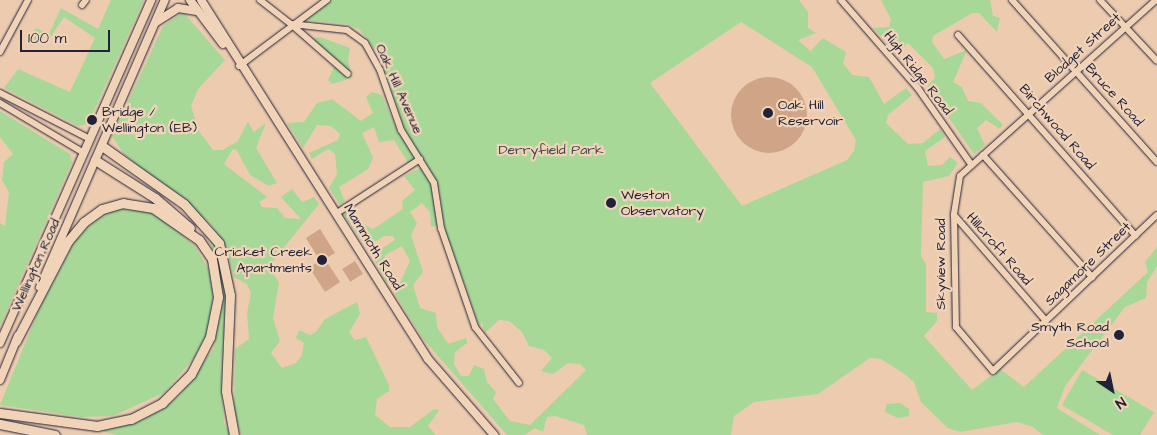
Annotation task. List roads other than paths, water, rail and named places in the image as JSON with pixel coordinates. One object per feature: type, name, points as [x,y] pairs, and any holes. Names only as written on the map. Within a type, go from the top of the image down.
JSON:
[{"type":"highway","points":[[102,146],[184,204],[219,243],[230,295],[226,391],[234,435]]},
{"type":"highway","points":[[0,414],[97,426],[131,419],[173,394],[199,362],[214,324],[218,297],[216,273],[199,240],[155,198],[95,160]]},
{"type":"highway","points":[[16,341],[68,241],[97,212],[123,204],[153,208],[199,240]]},
{"type":"highway","points":[[0,424],[55,435]]},
{"type":"main road","name":"Wellington Road","points":[[0,342],[151,0]]},
{"type":"main road","name":"Wellington Road","points":[[0,380],[165,0]]},
{"type":"main road","name":"Mammoth Road","points":[[190,0],[239,66],[337,213],[428,359],[494,435]]},
{"type":"main road","name":"Mammoth Road","points":[[201,0],[239,66]]},
{"type":"main road","points":[[153,26],[178,8],[198,12]]},
{"type":"main road","points":[[90,139],[102,146]]},
{"type":"main road","points":[[84,153],[95,160]]},
{"type":"street","points":[[0,52],[28,0]]},
{"type":"street","points":[[260,0],[291,24],[348,74]]},
{"type":"street","points":[[239,66],[291,24],[327,0]]},
{"type":"street","name":"Bruce Road","points":[[1012,0],[1157,162]]},
{"type":"street","points":[[1100,0],[1157,61]]},
{"type":"street","name":"Blodget Street","points":[[983,155],[1156,0]]},
{"type":"street","name":"High Ridge Road","points":[[845,2],[917,87],[971,164]]},
{"type":"street","name":"Oak Hill Avenue","points":[[291,24],[333,27],[359,37],[380,70],[401,130],[434,183],[441,228],[475,326],[519,384]]},
{"type":"street","name":"Birchwood Road","points":[[958,36],[1029,113],[1136,236]]},
{"type":"street","points":[[0,94],[90,139]]},
{"type":"street","points":[[0,103],[84,153]]},
{"type":"street","points":[[983,155],[1092,277]]},
{"type":"street","name":"Skyview Road","points":[[983,155],[971,164],[958,180],[954,215],[955,323],[993,371]]},
{"type":"street","points":[[337,213],[420,159]]},
{"type":"street","name":"Hillcroft Road","points":[[954,215],[1046,321]]},
{"type":"street","name":"Sagamore Street","points":[[993,371],[1157,215]]},
{"type":"place","name":"Oak Hill Reservoir","points":[[768,113]]},
{"type":"place","name":"Bridge / Wellington (EB)","points":[[92,120]]},
{"type":"place","name":"Weston Observatory","points":[[611,203]]},
{"type":"place","name":"Cricket Creek Apartments","points":[[322,260]]},
{"type":"place","name":"Smyth Road School","points":[[1119,335]]},
{"type":"park label","name":"Derryfield Park","points":[[551,150]]}]
